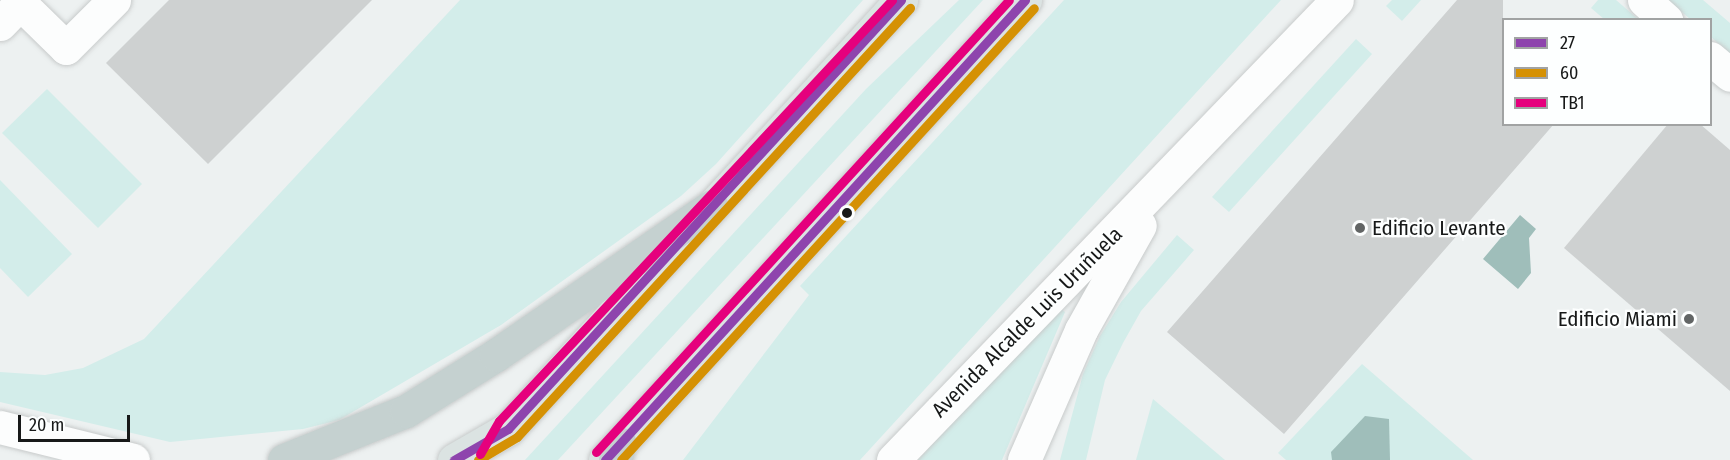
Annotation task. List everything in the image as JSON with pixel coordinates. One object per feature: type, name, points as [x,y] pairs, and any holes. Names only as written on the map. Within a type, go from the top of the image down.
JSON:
[{"type":"highway","points":[[284,460],[406,411],[712,207]]},
{"type":"main road","points":[[613,455],[1025,0]]},
{"type":"main road","points":[[454,460],[508,429],[893,9]]},
{"type":"street","points":[[14,9],[66,48],[114,0]]},
{"type":"street","points":[[893,9],[913,0]]},
{"type":"street","name":"Avenida Alcalde Luis Uruñuela","points":[[892,460],[1162,186],[1336,0]]},
{"type":"street","points":[[1644,0],[1664,18]]},
{"type":"street","points":[[1712,60],[1730,75]]},
{"type":"street","name":"Avenida Alcalde Luis Uruñuela","points":[[1024,460],[1081,330],[1162,186]]},
{"type":"street","points":[[0,427],[133,460]]},
{"type":"street","points":[[490,460],[508,429]]},
{"type":"shaded area","points":[[460,0],[863,0],[716,164],[681,196],[501,325],[339,420],[303,429],[170,442],[0,402],[0,372],[45,375],[83,368],[144,339]]},
{"type":"shaded area","points":[[959,0],[983,0],[558,460],[525,460],[866,89]]},
{"type":"shaded area","points":[[1064,0],[1281,0],[860,460],[683,460],[809,295],[800,286]]},
{"type":"shaded area","points":[[1392,0],[1421,0],[1402,21],[1386,6]]},
{"type":"shaded area","points":[[1598,0],[1616,0],[1637,18],[1603,18],[1591,8]]},
{"type":"shaded area","points":[[1668,0],[1703,0],[1730,23],[1730,54],[1712,38],[1712,18],[1689,18]]},
{"type":"shaded area","points":[[1356,39],[1372,54],[1229,212],[1212,197]]},
{"type":"shaded area","points":[[47,89],[142,184],[98,228],[2,133]]},
{"type":"shaded area","points":[[0,180],[72,254],[28,297],[0,268]]},
{"type":"shaded area","points":[[1520,215],[1536,229],[1529,238],[1531,273],[1518,289],[1483,259]]},
{"type":"shaded area","points":[[1177,235],[1194,250],[1141,311],[1123,343],[1105,380],[1086,460],[1060,460],[1083,374],[1100,336],[1121,302]]},
{"type":"shaded area","points":[[1057,306],[1065,312],[1002,460],[918,460]]},
{"type":"shaded area","points":[[1362,364],[1473,460],[1286,460],[1278,453]]},
{"type":"shaded area","points":[[1153,399],[1225,460],[1136,460]]},
{"type":"shaded area","points":[[1365,416],[1389,419],[1390,460],[1332,460],[1331,452]]},
{"type":"building","points":[[169,0],[372,0],[208,164],[106,63]]},
{"type":"building","name":"Edificio Levante","points":[[1457,0],[1503,0],[1502,126],[1552,126],[1284,434],[1167,332]]},
{"type":"building","name":"Edificio Miami","points":[[1666,126],[1702,126],[1730,150],[1730,391],[1564,248]]},
{"type":"transit line","name":"TB1","points":[[480,454],[499,421],[892,0]]},
{"type":"transit line","name":"27","points":[[454,460],[508,429],[901,0]]},
{"type":"transit line","name":"TB1","points":[[596,452],[1009,0]]},
{"type":"transit line","name":"27","points":[[605,460],[1025,0]]},
{"type":"transit line","name":"60","points":[[478,460],[517,437],[910,8]]},
{"type":"transit line","name":"60","points":[[621,460],[1034,8]]},
{"type":"place","name":"Edificio Levante","points":[[1360,228]]},
{"type":"place","name":"Edificio Miami","points":[[1689,319]]}]
